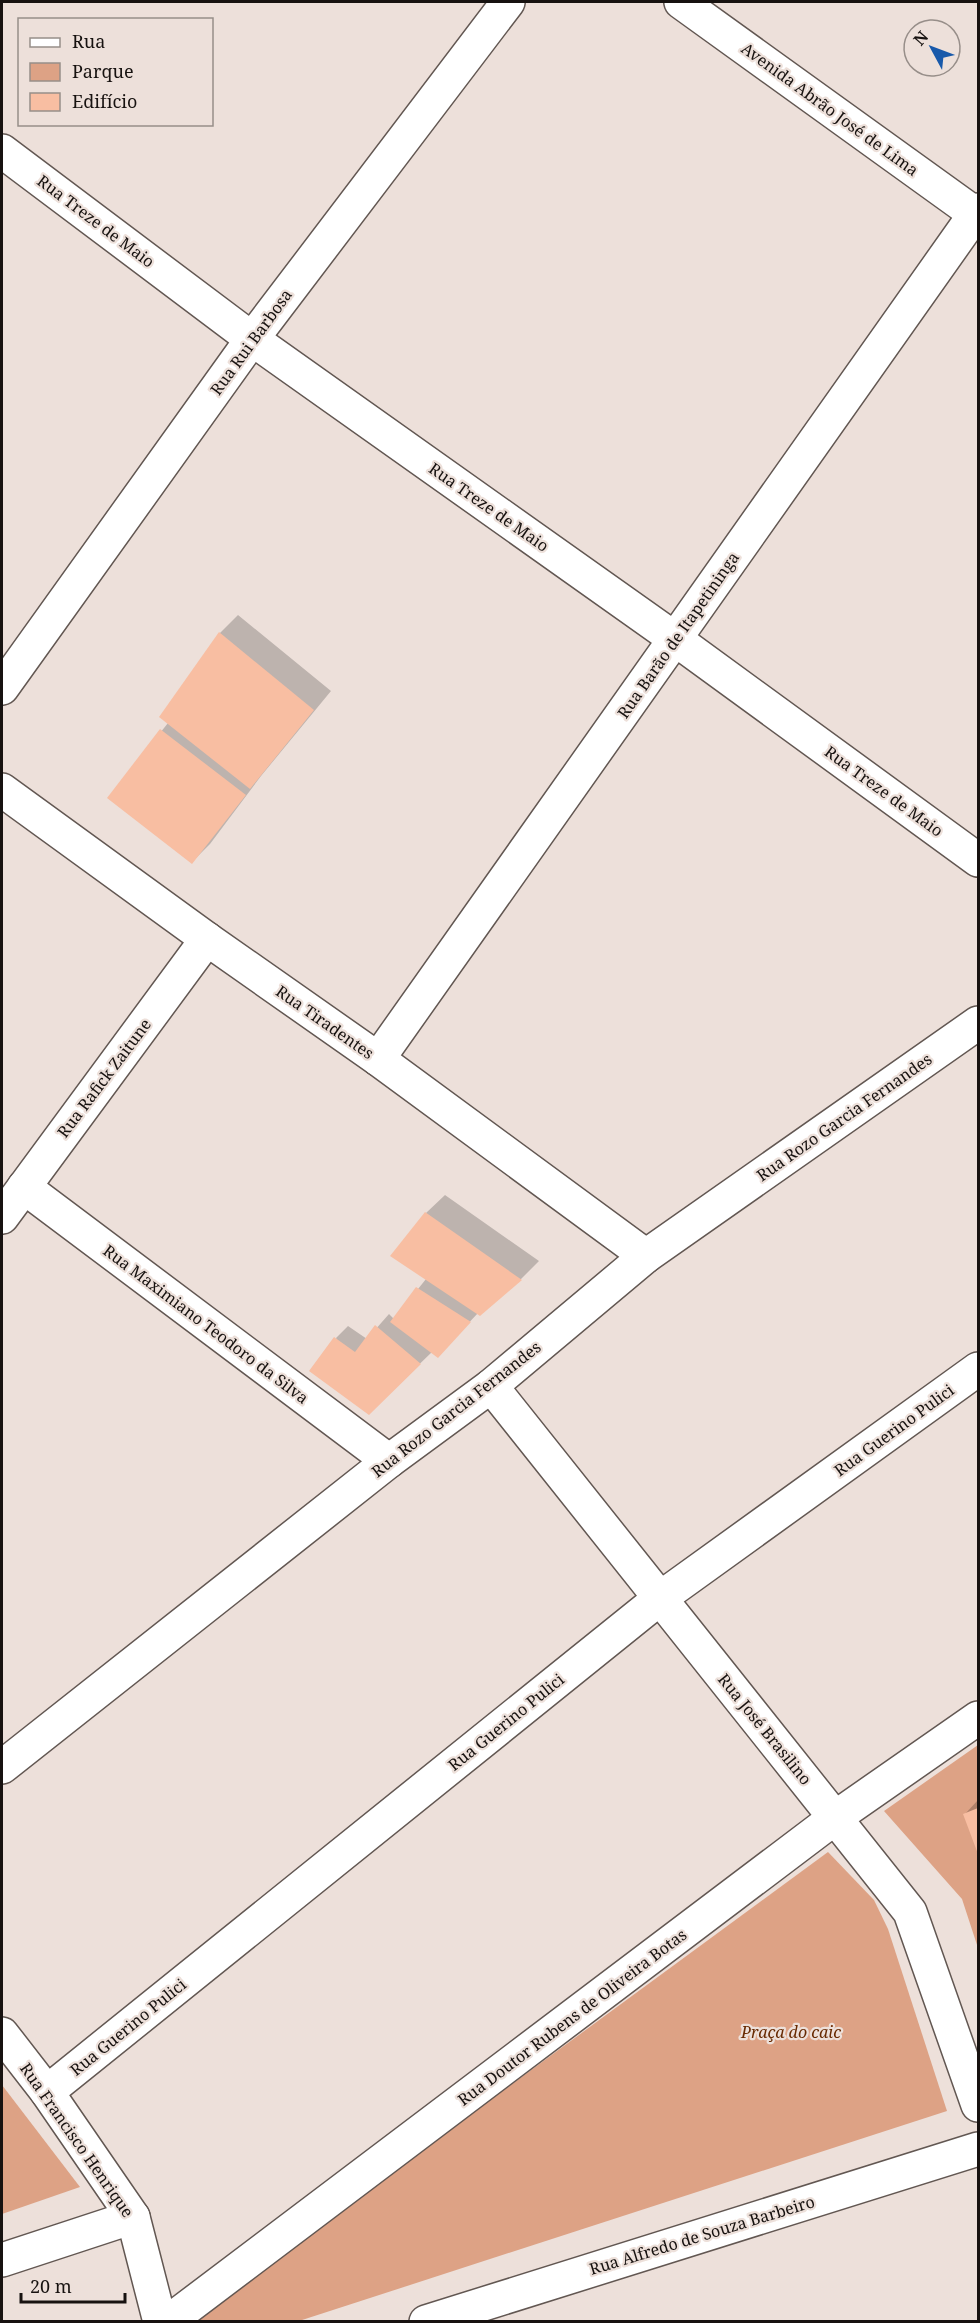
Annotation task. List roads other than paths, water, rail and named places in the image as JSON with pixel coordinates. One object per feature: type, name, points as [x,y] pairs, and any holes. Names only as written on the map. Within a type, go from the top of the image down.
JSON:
[{"type":"street","name":"Rua Rui Barbosa","points":[[2,688],[252,339],[508,2]]},
{"type":"street","name":"Avenida Abrão José de Lima","points":[[681,2],[978,214]]},
{"type":"street","name":"Rua Treze de Maio","points":[[2,151],[252,339],[675,639],[978,860]]},
{"type":"street","name":"Rua Barão de Itapetininga","points":[[378,1059],[978,214]]},
{"type":"street","name":"Rua Tiradentes","points":[[2,790],[207,939],[378,1059],[646,1256]]},
{"type":"street","name":"Rua Rafick Zaitune","points":[[2,1217],[207,939]]},
{"type":"street","name":"Rua Rozo Garcia Fernandes","points":[[2,1767],[389,1461],[491,1386],[646,1256],[978,1023]]},
{"type":"street","name":"Rua Maximiano Teodoro da Silva","points":[[24,1187],[389,1461]]},
{"type":"street","name":"Rua Guerino Pulici","points":[[47,2092],[659,1599],[978,1369]]},
{"type":"street","name":"Rua José Brasilino","points":[[491,1386],[910,1912],[978,2105]]},
{"type":"street","name":"Rua Doutor Rubens de Oliveira Botas","points":[[168,2322],[836,1817],[978,1718]]},
{"type":"street","name":"Rua Francisco Henrique","points":[[2,2034],[47,2092],[133,2217],[160,2322]]},
{"type":"street","name":"Rua Alfredo de Souza Barbeiro","points":[[426,2322],[978,2149]]},
{"type":"street","points":[[2,2260],[133,2217]]},
{"type":"park label","name":"Praça do caic","points":[[791,2032]]}]
